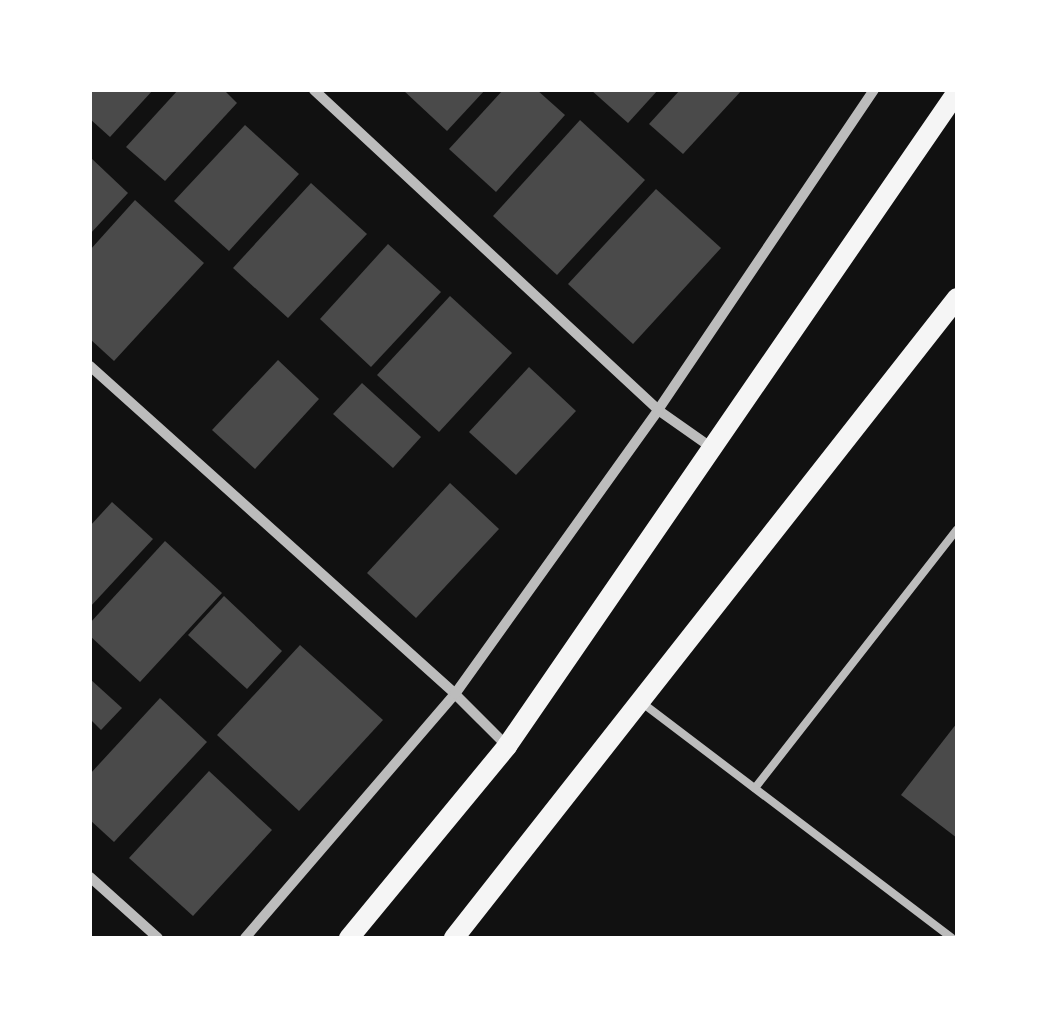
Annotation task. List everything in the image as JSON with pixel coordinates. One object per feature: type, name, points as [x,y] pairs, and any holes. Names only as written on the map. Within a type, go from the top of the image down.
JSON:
[{"type":"main road","points":[[349,938],[506,746],[714,450],[957,92]]},
{"type":"main road","points":[[454,938],[957,298]]},
{"type":"street","points":[[314,90],[658,410],[714,450]]},
{"type":"street","points":[[245,938],[455,694],[658,410],[870,95],[856,90]]},
{"type":"street","points":[[90,366],[455,694],[506,746]]},
{"type":"street","points":[[90,877],[158,938]]},
{"type":"lane","points":[[754,788],[957,529]]},
{"type":"lane","points":[[640,702],[952,938]]},
{"type":"building","points":[[90,90],[153,90],[110,137],[90,119]]},
{"type":"building","points":[[178,90],[224,90],[237,103],[165,181],[126,147]]},
{"type":"building","points":[[403,90],[485,90],[447,131]]},
{"type":"building","points":[[503,90],[537,90],[565,115],[496,192],[449,149]]},
{"type":"building","points":[[591,90],[658,90],[628,123]]},
{"type":"building","points":[[680,90],[742,90],[683,154],[649,124]]},
{"type":"building","points":[[580,120],[645,180],[557,275],[493,216]]},
{"type":"building","points":[[245,125],[299,174],[229,251],[174,201]]},
{"type":"building","points":[[90,157],[128,193],[90,234]]},
{"type":"building","points":[[311,183],[367,234],[288,318],[233,268]]},
{"type":"building","points":[[656,189],[721,248],[633,344],[568,284]]},
{"type":"building","points":[[135,200],[204,263],[114,361],[90,339],[90,250]]},
{"type":"building","points":[[388,244],[441,292],[371,367],[320,319]]},
{"type":"building","points":[[450,296],[512,353],[439,432],[377,375]]},
{"type":"building","points":[[278,360],[319,399],[255,469],[212,430]]},
{"type":"building","points":[[529,367],[576,411],[516,475],[469,432]]},
{"type":"building","points":[[362,383],[421,437],[393,468],[333,414]]},
{"type":"building","points":[[450,483],[499,529],[416,618],[367,573]]},
{"type":"building","points":[[112,502],[153,539],[90,607],[90,526]]},
{"type":"building","points":[[165,541],[222,593],[140,682],[90,636],[90,623]]},
{"type":"building","points":[[224,596],[282,651],[247,689],[188,635]]},
{"type":"building","points":[[300,645],[383,720],[299,811],[217,735]]},
{"type":"building","points":[[90,679],[122,708],[101,730],[90,719]]},
{"type":"building","points":[[160,698],[207,742],[114,842],[90,820],[90,774]]},
{"type":"building","points":[[957,723],[957,838],[901,795]]},
{"type":"building","points":[[209,771],[272,830],[193,916],[129,858]]}]
